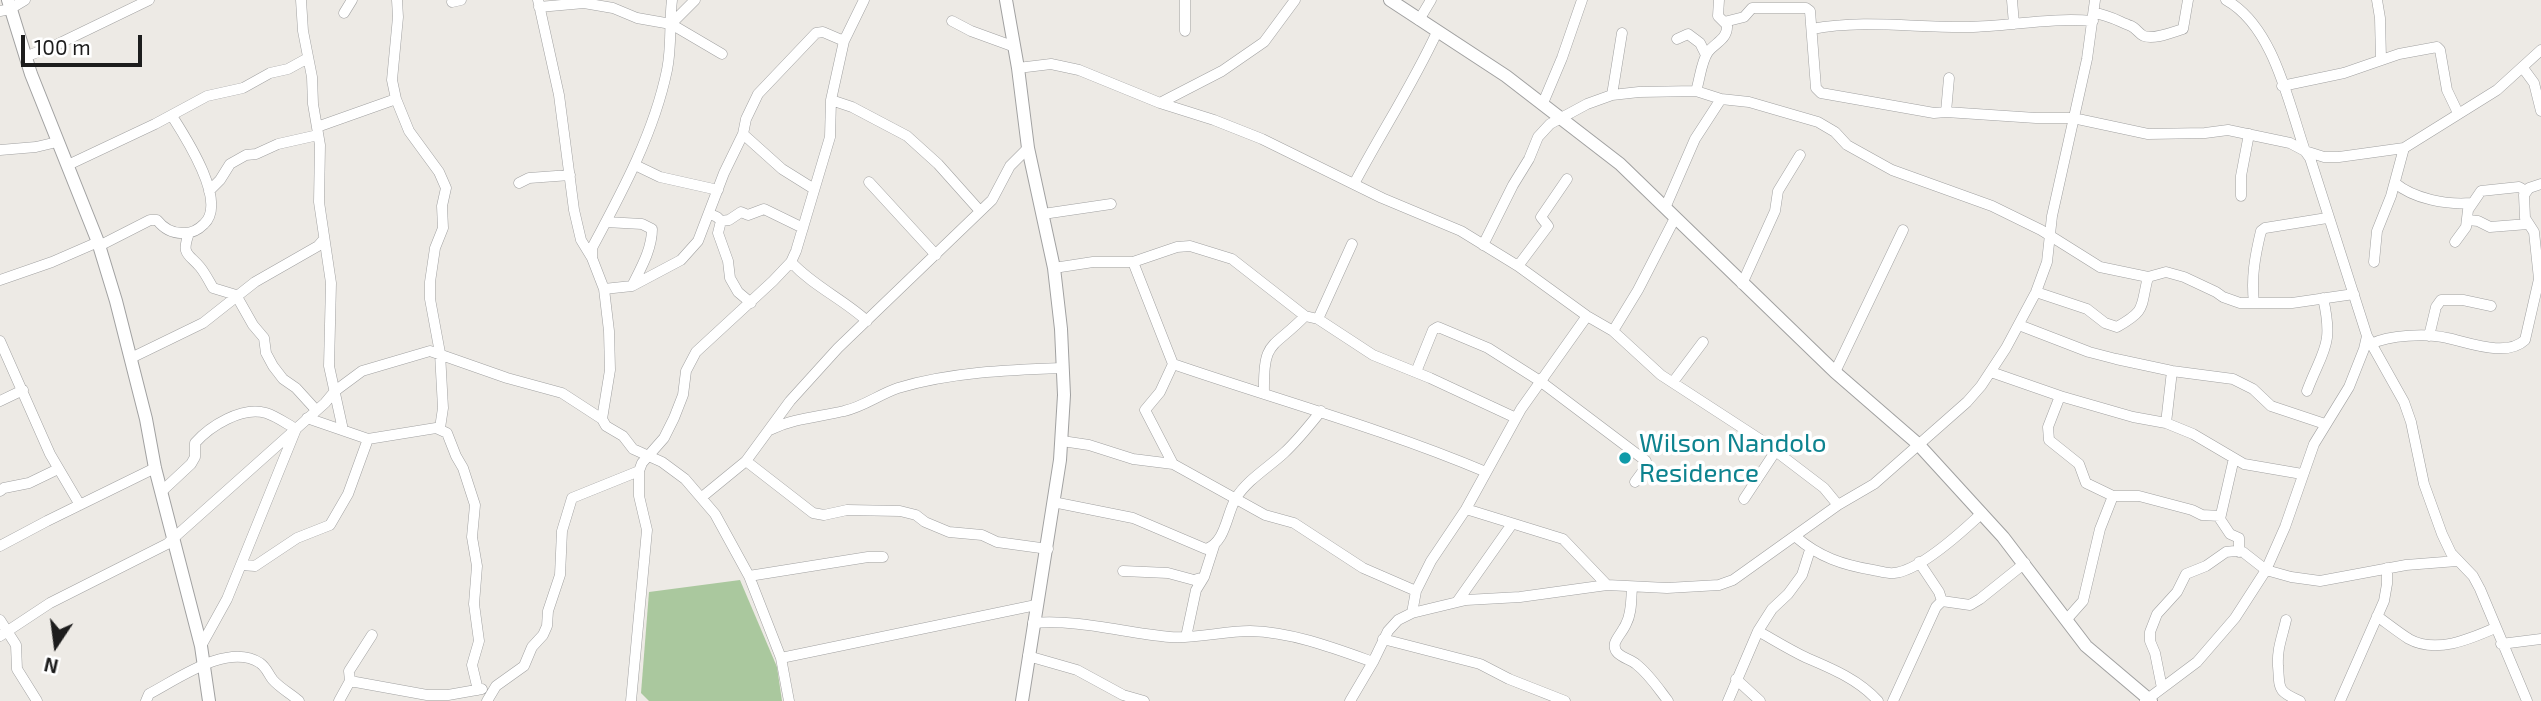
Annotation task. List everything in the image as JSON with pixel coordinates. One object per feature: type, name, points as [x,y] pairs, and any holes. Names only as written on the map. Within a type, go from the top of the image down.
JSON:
[{"type":"street","points":[[26,0],[6,6],[98,244],[146,419],[155,468],[201,646],[209,701]]},
{"type":"street","points":[[25,57],[149,0]]},
{"type":"street","points":[[301,0],[321,173],[319,202],[331,283],[329,366],[343,430]]},
{"type":"street","points":[[344,13],[352,0]]},
{"type":"street","points":[[397,0],[393,79],[396,99],[409,131],[439,172],[446,188],[442,206],[443,228],[435,248],[429,282],[440,353],[443,408],[440,428]]},
{"type":"street","points":[[592,258],[593,248],[635,164],[667,69],[672,0]]},
{"type":"street","points":[[671,24],[695,0]]},
{"type":"street","points":[[642,701],[633,697],[641,578],[648,530],[639,496],[639,471],[664,438],[680,407],[690,362],[714,334],[751,303],[790,262],[800,242],[830,137],[831,100],[844,41],[864,0]]},
{"type":"street","points":[[1006,0],[1028,148],[1054,268],[1065,413],[1048,549],[1036,605],[1022,701]]},
{"type":"street","points":[[1185,0],[1185,31]]},
{"type":"street","points":[[1160,103],[1222,71],[1264,42],[1295,0]]},
{"type":"street","points":[[1390,0],[1543,103],[1620,164],[1835,372],[1918,444],[2025,563],[2086,646],[2148,700],[2197,662],[2235,618],[2266,570],[2285,527],[2314,444],[2348,387],[2369,340]]},
{"type":"street","points":[[1419,20],[1431,0]]},
{"type":"street","points":[[1543,103],[1582,0]]},
{"type":"street","points":[[1696,91],[1706,55],[1728,30],[1718,16],[1719,0]]},
{"type":"street","points":[[2012,0],[2014,24]]},
{"type":"street","points":[[1350,701],[1393,625],[1412,613],[1457,602],[1538,595],[1607,585],[1704,586],[1734,580],[1838,505],[1874,484],[1966,402],[1991,372],[2019,325],[2036,292],[2047,262],[2049,234],[2087,59],[2095,0]]},
{"type":"street","points":[[1812,29],[1842,25],[1969,27],[2108,15],[2131,26],[2142,36],[2151,37],[2183,29],[2188,0]]},
{"type":"street","points":[[2226,0],[2243,4],[2262,34],[2305,151],[2312,163],[2327,218],[2369,340],[2404,402],[2427,495],[2442,534],[2458,561],[2473,576],[2480,589],[2527,701]]},
{"type":"street","points":[[2377,0],[2381,59]]},
{"type":"street","points":[[602,419],[610,370],[610,331],[604,289],[592,258],[581,240],[574,210],[559,95],[538,4],[595,2],[637,18],[671,24],[722,54]]},
{"type":"street","points":[[1724,22],[1744,17],[1752,8],[1806,8],[1810,11],[1816,88],[1821,93],[1934,113],[2073,118],[2148,134],[2228,130],[2291,143],[2315,156],[2339,158],[2404,148],[2497,90],[2541,50]]},
{"type":"street","points":[[952,21],[1015,47]]},
{"type":"street","points":[[604,289],[632,286],[681,260],[698,241],[758,94],[816,33],[824,32],[844,41]]},
{"type":"street","points":[[1354,184],[1409,83],[1420,68],[1437,32]]},
{"type":"street","points":[[1612,95],[1622,33]]},
{"type":"street","points":[[1676,38],[1688,34],[1700,43],[1706,55]]},
{"type":"street","points":[[2282,86],[2344,74],[2381,59],[2437,47],[2440,50],[2447,90],[2458,113]]},
{"type":"street","points":[[68,165],[172,116],[207,96],[243,88],[270,72],[288,69],[308,58]]},
{"type":"street","points":[[1018,68],[1051,64],[1079,69],[1160,103],[1250,134],[1391,202],[1449,226],[1518,266],[1587,316],[1613,331],[1661,375],[1732,419],[1824,488],[1838,505]]},
{"type":"street","points":[[2523,68],[2534,83],[2541,111]]},
{"type":"street","points":[[1946,112],[1949,78]]},
{"type":"street","points":[[1483,245],[1538,137],[1550,124],[1587,104],[1612,95],[1696,91],[1721,99],[1749,102],[1825,125],[1847,145],[1892,170],[1992,206],[2049,234],[2101,267],[2148,277],[2166,272],[2185,277],[2231,301],[2247,304],[2292,303],[2354,294]]},
{"type":"street","points":[[209,191],[230,164],[246,155],[256,154],[396,99]]},
{"type":"street","points":[[1665,208],[1695,139],[1721,99]]},
{"type":"street","points":[[831,100],[852,107],[907,136],[938,164],[980,211]]},
{"type":"street","points":[[0,280],[98,244],[150,220],[157,220],[170,231],[190,233],[202,227],[209,220],[212,211],[209,191],[203,172],[172,116]]},
{"type":"street","points":[[743,134],[782,169],[814,190]]},
{"type":"street","points":[[2241,196],[2241,176],[2249,134]]},
{"type":"street","points":[[0,150],[57,142]]},
{"type":"street","points":[[702,497],[746,461],[827,359],[992,200],[1010,166],[1028,148]]},
{"type":"street","points":[[2374,262],[2376,231],[2395,183],[2404,148]]},
{"type":"street","points":[[1742,284],[1775,211],[1778,191],[1800,155]]},
{"type":"street","points":[[635,164],[660,177],[718,190]]},
{"type":"street","points":[[519,183],[529,178],[570,175]]},
{"type":"street","points":[[1518,266],[1548,226],[1541,217],[1567,179]]},
{"type":"street","points":[[869,182],[936,255]]},
{"type":"street","points":[[2395,183],[2407,192],[2446,203],[2472,203]]},
{"type":"street","points":[[2526,191],[2541,184]]},
{"type":"street","points":[[2455,242],[2466,227],[2468,210],[2485,189],[2519,187],[2526,191]]},
{"type":"street","points":[[2369,340],[2429,336],[2446,337],[2484,348],[2521,345],[2537,312],[2539,279],[2535,232],[2525,218],[2526,191]]},
{"type":"street","points":[[1043,214],[1111,204]]},
{"type":"street","points":[[710,214],[721,221],[729,220],[741,212],[748,215],[764,209],[803,228]]},
{"type":"street","points":[[1613,331],[1638,290],[1675,218]]},
{"type":"street","points":[[2254,303],[2253,262],[2261,232],[2265,228],[2327,218]]},
{"type":"street","points":[[2468,220],[2490,227],[2528,224]]},
{"type":"street","points":[[721,221],[718,233],[723,243],[730,278],[738,292],[751,303]]},
{"type":"street","points":[[606,222],[642,224],[652,229],[645,260],[632,286]]},
{"type":"street","points":[[1835,372],[1903,230]]},
{"type":"street","points":[[190,233],[185,244],[189,259],[201,268],[213,288],[236,295],[253,325],[264,338],[266,353],[273,366],[316,410]]},
{"type":"street","points":[[131,358],[203,323],[236,295],[318,246],[324,239]]},
{"type":"street","points":[[1318,319],[1352,244]]},
{"type":"street","points":[[1054,268],[1093,262],[1133,262],[1177,247],[1201,248],[1232,259],[1305,316],[1318,319],[1373,355],[1516,418]]},
{"type":"street","points":[[790,262],[804,277],[867,321]]},
{"type":"street","points":[[1133,262],[1173,364],[1160,392],[1145,410],[1173,464]]},
{"type":"street","points":[[2036,292],[2087,309],[2105,323],[2117,327],[2136,316],[2143,304],[2148,277]]},
{"type":"street","points":[[2306,391],[2328,340],[2329,324],[2323,298]]},
{"type":"street","points":[[2429,336],[2436,307],[2441,300],[2463,300],[2491,306]]},
{"type":"street","points":[[1264,392],[1264,366],[1270,347],[1305,316]]},
{"type":"street","points":[[1412,613],[1416,591],[1431,561],[1466,509],[1516,418],[1587,316]]},
{"type":"street","points":[[2019,325],[2089,352],[2172,371],[2233,379],[2253,389],[2272,406],[2325,424]]},
{"type":"street","points":[[1416,372],[1433,330],[1438,327],[1488,348],[1540,381],[1646,461],[1646,467],[1635,482]]},
{"type":"street","points":[[1673,382],[1703,342]]},
{"type":"street","points":[[0,343],[58,469],[80,505]]},
{"type":"street","points":[[5,634],[50,603],[139,560],[173,540],[335,391],[362,371],[421,352],[440,353],[482,370],[562,393],[602,419],[606,426],[623,436],[633,449],[662,462],[685,478],[721,524],[749,576],[781,658],[789,701]]},
{"type":"street","points":[[1173,364],[1321,411],[1486,472]]},
{"type":"street","points":[[771,429],[789,421],[848,411],[874,397],[937,379],[1063,368]]},
{"type":"street","points":[[2166,423],[2172,371]]},
{"type":"street","points":[[1991,372],[2060,396],[2133,417],[2166,423],[2193,434],[2255,467],[2302,474]]},
{"type":"street","points":[[0,401],[23,390]]},
{"type":"street","points":[[2060,396],[2048,427],[2049,440],[2080,464],[2086,484],[2113,496],[2139,496],[2202,515],[2220,516]]},
{"type":"street","points":[[161,492],[191,464],[195,457],[195,443],[199,438],[220,423],[248,411],[265,413],[296,429]]},
{"type":"street","points":[[1054,502],[1133,518],[1206,549],[1220,540],[1236,498],[1293,444],[1321,411]]},
{"type":"street","points":[[307,418],[368,439],[440,428],[447,433],[463,468],[475,505],[472,537],[477,566],[474,604],[479,641],[472,665],[478,690]]},
{"type":"street","points":[[201,646],[242,565],[296,429]]},
{"type":"street","points":[[242,565],[251,568],[297,538],[330,525],[348,494],[368,439]]},
{"type":"street","points":[[1062,441],[1088,445],[1133,459],[1173,464],[1265,515],[1305,529],[1363,568],[1416,591]]},
{"type":"street","points":[[1744,499],[1775,452]]},
{"type":"street","points":[[2234,458],[2220,516],[2230,534],[2240,541],[2239,552]]},
{"type":"street","points":[[746,461],[813,513],[824,515],[847,510],[900,511],[915,515],[949,532],[982,535],[997,542],[1048,549]]},
{"type":"street","points":[[0,546],[155,468]]},
{"type":"street","points":[[0,491],[29,483],[58,469]]},
{"type":"street","points":[[351,681],[427,695],[448,695],[496,686],[524,666],[532,647],[547,626],[548,611],[559,575],[562,531],[572,498],[639,471]]},
{"type":"street","points":[[2067,619],[2083,601],[2100,529],[2113,496]]},
{"type":"street","points":[[1466,509],[1563,538],[1607,585]]},
{"type":"street","points":[[1796,537],[1810,550],[1833,561],[1891,573],[1919,562],[1957,537],[1982,513]]},
{"type":"street","points":[[1457,602],[1512,524]]},
{"type":"street","points":[[1185,637],[1196,590],[1214,546]]},
{"type":"street","points":[[1727,701],[1758,631],[1772,609],[1797,583],[1810,550]]},
{"type":"street","points":[[2162,688],[2150,641],[2150,632],[2157,614],[2177,592],[2186,574],[2206,566],[2226,552],[2239,552],[2266,570],[2320,581],[2387,568],[2458,561]]},
{"type":"street","points":[[749,576],[868,557],[883,557]]},
{"type":"street","points":[[1919,562],[1942,601]]},
{"type":"street","points":[[1942,601],[1970,605],[2025,563]]},
{"type":"street","points":[[2340,701],[2377,616],[2387,584],[2387,568]]},
{"type":"street","points":[[1123,571],[1168,573],[1194,580],[1203,577]]},
{"type":"street","points":[[1632,587],[1631,611],[1627,624],[1615,642],[1615,650],[1645,671],[1668,701]]},
{"type":"street","points":[[1893,701],[1936,607],[1942,601]]},
{"type":"street","points":[[781,658],[1036,605]]},
{"type":"street","points":[[2377,616],[2410,639],[2433,645],[2473,638],[2495,628]]},
{"type":"street","points":[[0,620],[5,634],[16,645],[17,669],[37,701]]},
{"type":"street","points":[[2286,620],[2276,654],[2278,682],[2282,692],[2300,701]]},
{"type":"street","points":[[1033,623],[1048,622],[1185,637],[1249,631],[1271,633],[1335,648],[1373,662]]},
{"type":"street","points":[[1758,631],[1806,658],[1835,670],[1870,692],[1878,701]]},
{"type":"street","points":[[339,701],[351,681],[349,671],[372,635]]},
{"type":"street","points":[[1384,639],[1480,664],[1509,679],[1565,701]]},
{"type":"street","points":[[2501,644],[2541,639]]},
{"type":"street","points":[[1028,656],[1077,670],[1123,695],[1144,701]]},
{"type":"street","points":[[146,701],[149,694],[218,658],[248,658],[266,668],[274,680],[299,701]]},
{"type":"street","points":[[1736,679],[1760,701]]},
{"type":"street","points":[[487,701],[496,686]]},
{"type":"green space","points":[[740,580],[777,667],[782,701],[649,701],[641,693],[649,592]]},
{"type":"place","name":"Wilson Nandolo Residence","points":[[1625,458]]}]
